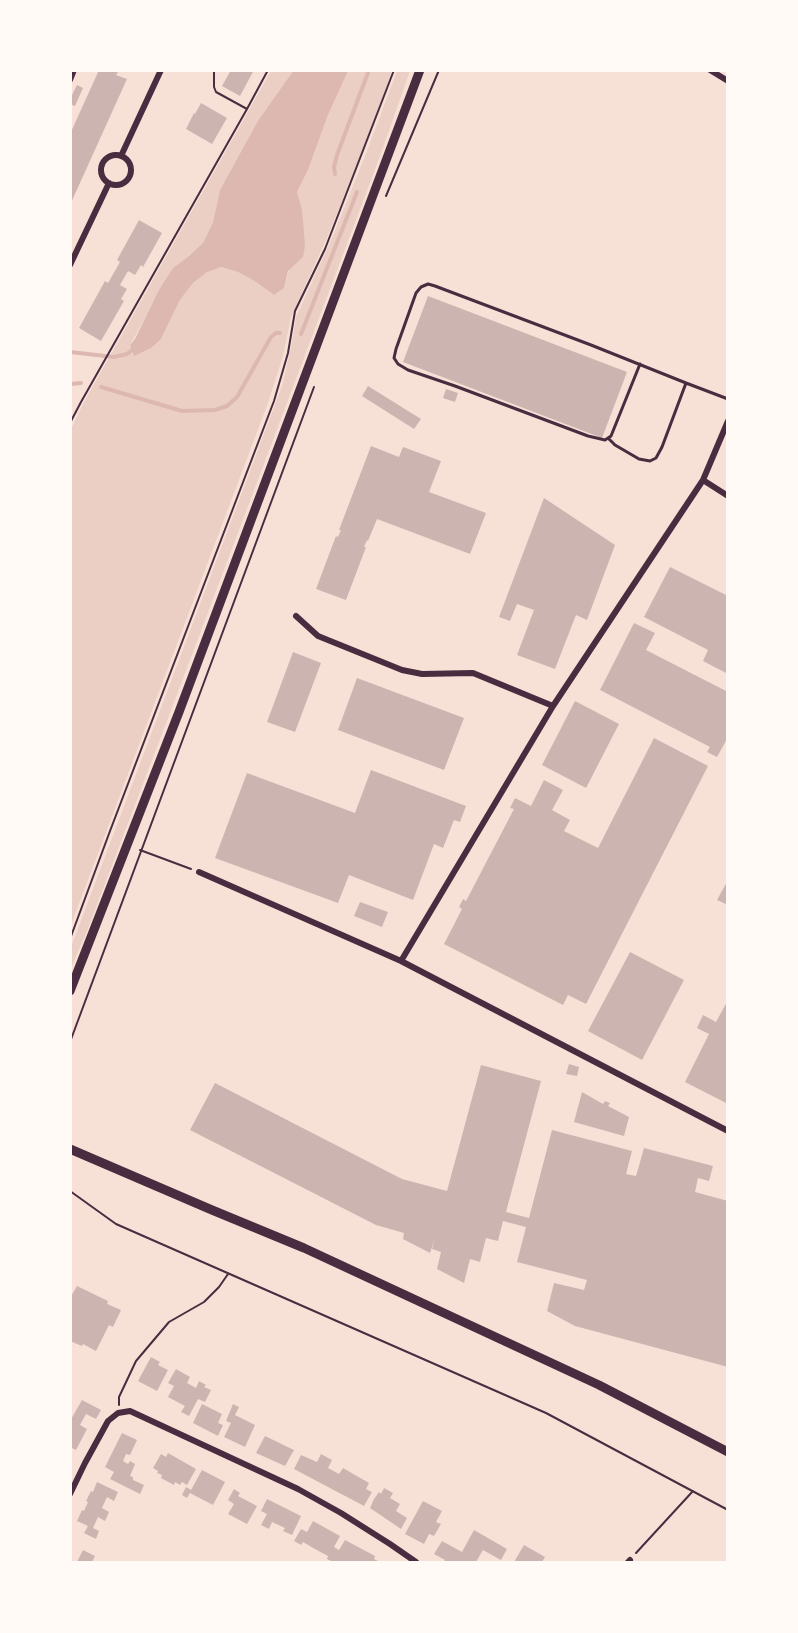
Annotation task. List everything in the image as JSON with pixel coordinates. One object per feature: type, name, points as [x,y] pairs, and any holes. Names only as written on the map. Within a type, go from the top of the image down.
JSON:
[{"type":"main road","points":[[70,991],[128,844],[420,70]]},
{"type":"main road","points":[[70,1149],[388,1286],[599,1385],[728,1452]]},
{"type":"street","points":[[70,80],[74,70]]},
{"type":"street","points":[[121,156],[161,70]]},
{"type":"street","points":[[710,70],[728,81]]},
{"type":"street","points":[[111,156],[121,156],[126,159],[131,168],[129,179],[119,185],[108,183],[101,172],[103,163],[111,156]]},
{"type":"street","points":[[70,265],[108,183]]},
{"type":"street","points":[[401,961],[553,706],[703,480],[728,421]]},
{"type":"street","points":[[703,480],[728,496]]},
{"type":"street","points":[[296,616],[318,636],[402,670],[422,674],[473,673],[553,706]]},
{"type":"street","points":[[199,872],[401,961],[728,1131]]},
{"type":"street","points":[[70,1494],[108,1421],[118,1413],[130,1412],[298,1489],[351,1519],[416,1563]]},
{"type":"lane","points":[[640,364],[611,436],[605,440],[598,440],[408,369],[398,364],[394,358],[416,293],[428,284],[640,364],[728,399]]},
{"type":"lane","points":[[608,438],[639,459],[650,461],[656,458],[686,383]]},
{"type":"path","points":[[214,70],[216,92],[247,109]]},
{"type":"path","points":[[70,423],[268,70]]},
{"type":"path","points":[[70,939],[274,402],[288,352],[295,311],[325,249],[394,70]]},
{"type":"path","points":[[382,205],[439,70]]},
{"type":"path","points":[[70,1042],[315,384]]},
{"type":"path","points":[[128,844],[199,872]]},
{"type":"path","points":[[70,1191],[116,1224],[546,1413],[728,1510]]},
{"type":"path","points":[[118,1413],[119,1397],[136,1361],[169,1322],[204,1302],[228,1274]]},
{"type":"path","points":[[629,1561],[693,1491]]},
{"type":"shaded area","points":[[294,70],[348,71],[297,192],[302,209],[305,246],[303,257],[288,271],[284,288],[274,295],[238,272],[221,267],[207,272],[193,283],[180,300],[161,339],[151,348],[134,356],[130,345],[159,290],[173,268],[203,243],[213,222],[220,190],[258,121]]},
{"type":"shaded area","points":[[271,71],[294,71],[220,190],[213,222],[203,243],[173,268],[130,345],[134,356],[161,339],[180,300],[193,283],[207,271],[221,267],[238,272],[274,295],[284,288],[303,221],[297,192],[348,71],[392,71],[361,155],[291,317],[283,356],[268,403],[71,925],[71,429],[84,402]]},
{"type":"shaded area","points":[[397,71],[410,71],[379,159],[71,968],[71,947],[282,386],[296,317],[332,238]]},
{"type":"building","points":[[99,70],[111,72],[115,70],[118,72],[116,75],[127,79],[70,205],[70,134]]},
{"type":"building","points":[[231,70],[254,70],[240,96],[222,86]]},
{"type":"building","points":[[77,85],[83,88],[75,106],[70,104],[70,99]]},
{"type":"building","points":[[201,103],[227,118],[212,144],[186,129]]},
{"type":"building","points":[[139,220],[162,233],[143,267],[141,265],[135,275],[128,271],[120,285],[127,289],[121,299],[124,301],[101,341],[79,328],[105,281],[108,283],[120,262],[117,260]]},
{"type":"building","points":[[428,296],[627,372],[602,438],[403,362]]},
{"type":"building","points":[[368,386],[421,419],[414,429],[362,396]]},
{"type":"building","points":[[446,389],[458,393],[455,402],[443,398]]},
{"type":"building","points":[[371,446],[399,457],[403,447],[441,461],[429,492],[486,513],[470,554],[377,519],[364,547],[366,547],[346,600],[316,589],[336,536],[338,537],[341,530],[339,530]]},
{"type":"building","points":[[544,498],[615,545],[587,620],[576,615],[555,669],[517,655],[534,610],[517,604],[510,621],[499,617]]},
{"type":"building","points":[[670,567],[728,596],[728,674],[703,661],[708,650],[644,617]]},
{"type":"building","points":[[634,623],[655,633],[646,650],[728,692],[728,737],[717,757],[707,752],[710,747],[600,690]]},
{"type":"building","points":[[293,652],[321,663],[295,732],[267,722]]},
{"type":"building","points":[[357,678],[464,718],[444,770],[338,730]]},
{"type":"building","points":[[575,701],[619,724],[586,788],[542,765]]},
{"type":"building","points":[[654,738],[708,766],[586,1004],[568,995],[563,1005],[444,944],[462,909],[459,907],[463,899],[466,901],[514,809],[510,808],[515,798],[531,806],[544,780],[563,790],[552,810],[570,820],[564,831],[598,848]]},
{"type":"building","points":[[371,770],[466,806],[460,822],[454,820],[443,848],[434,844],[413,900],[349,875],[338,903],[215,858],[247,773],[355,813]]},
{"type":"building","points":[[728,880],[728,905],[717,900]]},
{"type":"building","points":[[360,902],[388,912],[382,927],[354,916]]},
{"type":"building","points":[[630,952],[684,980],[642,1060],[588,1031]]},
{"type":"building","points":[[728,1000],[728,1104],[685,1082],[709,1034],[697,1028],[703,1015],[716,1022]]},
{"type":"building","points":[[569,1064],[579,1067],[577,1076],[566,1074]]},
{"type":"building","points":[[481,1065],[541,1081],[506,1212],[529,1218],[552,1130],[632,1151],[626,1174],[636,1176],[644,1148],[713,1166],[709,1181],[698,1178],[695,1192],[728,1201],[728,1367],[575,1326],[547,1311],[554,1283],[584,1290],[587,1280],[517,1262],[526,1227],[503,1221],[498,1241],[486,1238],[480,1262],[470,1259],[464,1283],[437,1269],[441,1252],[432,1249],[435,1238],[430,1253],[403,1239],[404,1233],[376,1225],[190,1130],[215,1083],[402,1179],[447,1191]]},
{"type":"building","points":[[582,1092],[603,1104],[605,1101],[610,1103],[608,1106],[629,1117],[624,1136],[574,1122]]},
{"type":"building","points":[[77,1286],[121,1310],[113,1327],[109,1325],[96,1351],[83,1344],[82,1346],[70,1341],[70,1298]]},
{"type":"building","points":[[151,1357],[160,1362],[158,1365],[168,1370],[157,1391],[138,1381]]},
{"type":"building","points":[[176,1369],[190,1377],[187,1383],[196,1388],[199,1381],[211,1390],[205,1402],[198,1399],[189,1416],[181,1412],[185,1406],[168,1397],[174,1386],[168,1383]]},
{"type":"building","points":[[82,1400],[101,1410],[96,1419],[86,1414],[80,1425],[87,1429],[76,1450],[70,1447],[70,1421]]},
{"type":"building","points":[[202,1404],[222,1414],[218,1423],[223,1425],[218,1436],[193,1423]]},
{"type":"building","points":[[233,1404],[239,1407],[235,1415],[255,1425],[245,1447],[224,1437],[231,1423],[226,1421]]},
{"type":"building","points":[[122,1433],[137,1440],[130,1455],[126,1454],[123,1461],[135,1464],[130,1476],[144,1485],[140,1494],[110,1479],[114,1472],[105,1467]]},
{"type":"building","points":[[265,1436],[294,1450],[285,1466],[256,1453]]},
{"type":"building","points":[[168,1453],[196,1469],[187,1485],[175,1482],[174,1485],[161,1478],[162,1475],[153,1468],[161,1454],[166,1457]]},
{"type":"building","points":[[321,1454],[332,1460],[328,1468],[339,1474],[343,1468],[369,1483],[366,1489],[372,1492],[364,1506],[294,1469],[301,1455],[317,1462]]},
{"type":"building","points":[[202,1470],[225,1482],[213,1505],[190,1493],[187,1498],[182,1495],[186,1487],[191,1490]]},
{"type":"building","points":[[97,1482],[118,1492],[114,1501],[107,1497],[102,1508],[109,1512],[105,1521],[98,1517],[93,1528],[99,1531],[96,1539],[84,1533],[88,1526],[77,1521]]},
{"type":"building","points":[[384,1488],[393,1493],[390,1498],[400,1504],[396,1511],[407,1518],[401,1529],[370,1508],[374,1499],[379,1492],[381,1494]]},
{"type":"building","points":[[234,1489],[240,1493],[238,1496],[257,1506],[247,1524],[228,1514],[234,1504],[228,1500]]},
{"type":"building","points":[[267,1499],[301,1516],[292,1535],[283,1531],[285,1528],[272,1522],[269,1529],[261,1525],[267,1514],[261,1511]]},
{"type":"building","points":[[423,1501],[442,1511],[436,1522],[441,1524],[434,1536],[429,1534],[424,1544],[405,1534]]},
{"type":"building","points":[[313,1521],[340,1536],[334,1547],[339,1550],[345,1540],[375,1556],[374,1559],[380,1562],[333,1562],[327,1559],[328,1556],[303,1542],[301,1545],[294,1541],[301,1529],[307,1532]]},
{"type":"building","points":[[474,1530],[507,1549],[501,1560],[483,1550],[476,1562],[443,1562],[445,1560],[434,1554],[442,1541],[462,1552]]},
{"type":"building","points":[[524,1545],[545,1557],[542,1562],[514,1562]]},
{"type":"building","points":[[83,1550],[95,1556],[92,1562],[77,1562]]},
{"type":"waterway","points":[[335,174],[337,155],[369,70]]},
{"type":"waterway","points":[[301,334],[357,192]]},
{"type":"waterway","points":[[101,387],[182,411],[215,410],[227,406],[237,397],[271,337],[280,333]]},
{"type":"waterway","points":[[70,352],[114,357],[127,354],[132,350]]},
{"type":"waterway","points":[[70,384],[81,383]]}]
